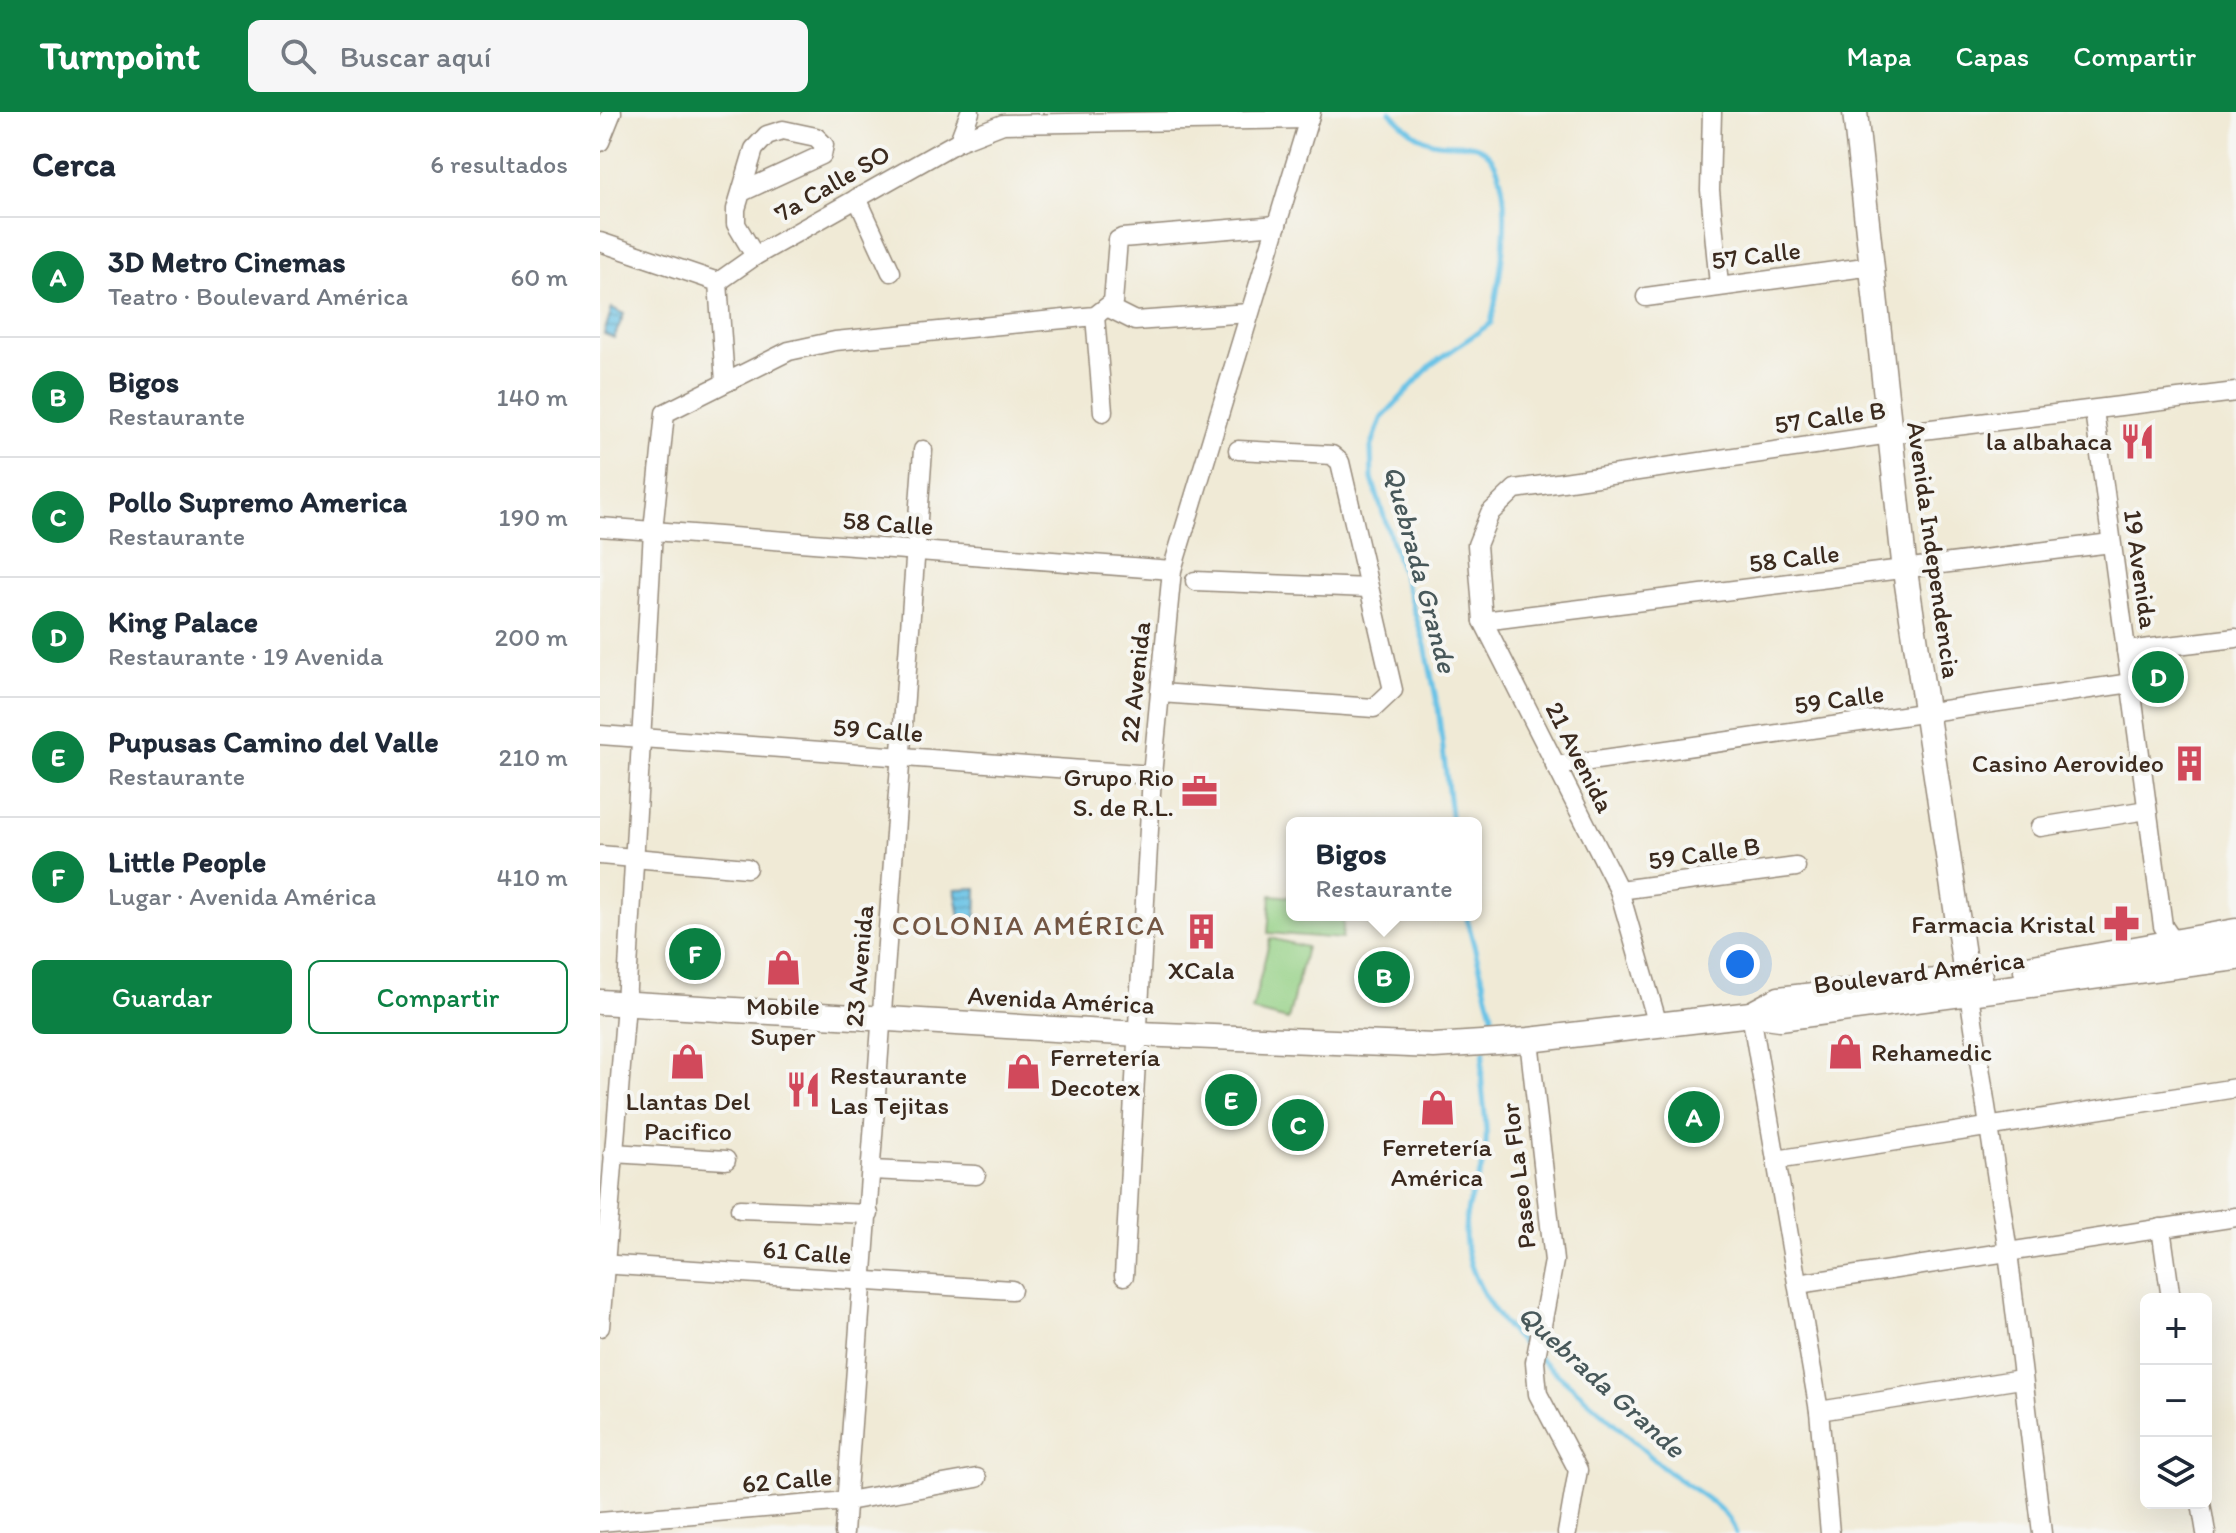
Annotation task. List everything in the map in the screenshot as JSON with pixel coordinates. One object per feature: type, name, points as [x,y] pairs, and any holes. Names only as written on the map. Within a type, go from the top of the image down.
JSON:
[{"type":"main road","name":"Avenida Independencia","points":[[1855,112],[1905,571],[1929,712],[1968,986]]},
{"type":"main road","points":[[2028,970],[2167,941],[2236,933]]},
{"type":"main road","name":"Boulevard América","points":[[1968,986],[2028,970],[2066,969],[2236,946]]},
{"type":"main road","name":"Boulevard América","points":[[1524,1041],[1751,1014],[1780,1018],[1968,986],[2236,958]]},
{"type":"main road","name":"Avenida América","points":[[600,1002],[1139,1034],[1434,1046],[1524,1041]]},
{"type":"street","points":[[600,142],[612,112]]},
{"type":"street","points":[[959,141],[970,112]]},
{"type":"street","points":[[1712,112],[1710,190],[1719,285]]},
{"type":"street","name":"7a Calle SO","points":[[718,282],[755,256],[959,141],[1003,124],[1310,116]]},
{"type":"street","name":"22 Avenida","points":[[1124,1276],[1152,775],[1172,570],[1310,116]]},
{"type":"street","points":[[742,192],[736,224],[755,256]]},
{"type":"street","points":[[857,198],[891,272]]},
{"type":"street","points":[[1103,412],[1102,312],[1119,238],[1277,225]]},
{"type":"street","points":[[600,242],[718,282],[725,382]]},
{"type":"street","name":"57 Calle","points":[[1646,297],[1872,266]]},
{"type":"street","points":[[600,1327],[602,1264],[626,1004],[653,531],[665,413],[789,351],[835,341],[1102,312],[1135,321],[1249,313]]},
{"type":"street","name":"57 Calle B","points":[[1490,513],[1515,489],[1890,434],[2236,392]]},
{"type":"street","name":"19 Avenida","points":[[2094,410],[2167,941]]},
{"type":"street","name":"23 Avenida","points":[[844,1533],[865,1281],[880,1017],[923,450]]},
{"type":"street","points":[[1160,693],[1374,708],[1393,690],[1340,462],[1332,455],[1238,450]]},
{"type":"street","name":"21 Avenida","points":[[1490,513],[1477,545],[1483,621],[1619,890],[1658,1025]]},
{"type":"street","name":"58 Calle","points":[[600,527],[1172,570]]},
{"type":"street","name":"58 Calle","points":[[1483,621],[2111,543]]},
{"type":"street","points":[[1195,581],[1369,588]]},
{"type":"street","points":[[2126,651],[2236,638]]},
{"type":"street","name":"59 Calle","points":[[1555,766],[2131,683]]},
{"type":"street","name":"59 Calle","points":[[600,735],[1152,775]]},
{"type":"street","points":[[2040,827],[2147,810]]},
{"type":"street","points":[[600,855],[747,868]]},
{"type":"street","name":"59 Calle B","points":[[1619,890],[1796,867]]},
{"type":"street","points":[[1968,986],[2008,1252],[2042,1533]]},
{"type":"street","points":[[1751,1014],[1819,1411],[1830,1533]]},
{"type":"street","name":"Paseo La Flor","points":[[1524,1041],[1554,1261],[1535,1362],[1538,1394],[1578,1470],[1567,1533]]},
{"type":"street","points":[[1776,1160],[2236,1088]]},
{"type":"street","points":[[613,1153],[726,1160]]},
{"type":"street","points":[[871,1170],[976,1175]]},
{"type":"street","points":[[740,1209],[869,1214]]},
{"type":"street","points":[[1798,1284],[2236,1217]]},
{"type":"street","points":[[2161,1228],[2170,1293]]},
{"type":"street","name":"61 Calle","points":[[602,1264],[1012,1290]]},
{"type":"street","points":[[1819,1411],[2021,1379]]},
{"type":"street","name":"62 Calle","points":[[600,1522],[847,1501],[977,1478]]},
{"type":"street","points":[[2202,1509],[2206,1533]]},
{"type":"green space","points":[[1271,895],[1286,896],[1286,921],[1344,921],[1342,939],[1268,933]]},
{"type":"green space","points":[[1270,938],[1306,947],[1288,1020],[1252,1011]]},
{"type":"water","points":[[612,308],[624,314],[614,338],[604,334]]},
{"type":"water","points":[[977,888],[976,922],[961,922],[955,889]]},
{"type":"waterway","name":"Quebrada Grande","points":[[1390,112],[1423,139],[1478,147],[1492,159],[1500,178],[1504,201],[1502,256],[1491,323],[1431,365],[1381,419],[1371,448],[1372,479],[1425,645],[1438,708],[1451,817]]},
{"type":"waterway","name":"Quebrada Grande","points":[[1468,921],[1492,1014],[1488,1034]]},
{"type":"waterway","name":"Quebrada Grande","points":[[1484,1052],[1482,1075],[1486,1143],[1481,1170],[1468,1207],[1465,1227],[1467,1247],[1480,1287],[1491,1306],[1532,1352]]},
{"type":"waterway","name":"Quebrada Grande","points":[[1539,1358],[1664,1468],[1715,1505],[1736,1533]]},
{"type":"place","name":"la albahaca","points":[[2138,441]]},
{"type":"place","name":"King Palace","points":[[2158,677]]},
{"type":"place","name":"Casino Aerovideo","points":[[2190,763]]},
{"type":"place","name":"Grupo Rio S. de R.L.","points":[[1200,792]]},
{"type":"place","name":"Farmacia Kristal","points":[[2121,924]]},
{"type":"place","name":"XCala","points":[[1201,931]]},
{"type":"place","name":"Little People","points":[[695,954]]},
{"type":"place","name":"Mobile Super","points":[[783,967]]},
{"type":"place","name":"Bigos","points":[[1384,977]]},
{"type":"place","name":"Rehamedic","points":[[1845,1052]]},
{"type":"place","name":"Llantas Del Pacifico","points":[[688,1062]]},
{"type":"place","name":"Ferretería Decotex","points":[[1024,1072]]},
{"type":"place","name":"Restaurante Las Tejitas","points":[[804,1090]]},
{"type":"place","name":"Pupusas Camino del Valle","points":[[1231,1100]]},
{"type":"place","name":"Ferretería América","points":[[1437,1108]]},
{"type":"place","name":"3D Metro Cinemas","points":[[1694,1117]]},
{"type":"place","name":"Pollo Supremo America","points":[[1298,1125]]},
{"type":"district","name":"COLONIA AMÉRICA","points":[[1029,925]]}]
